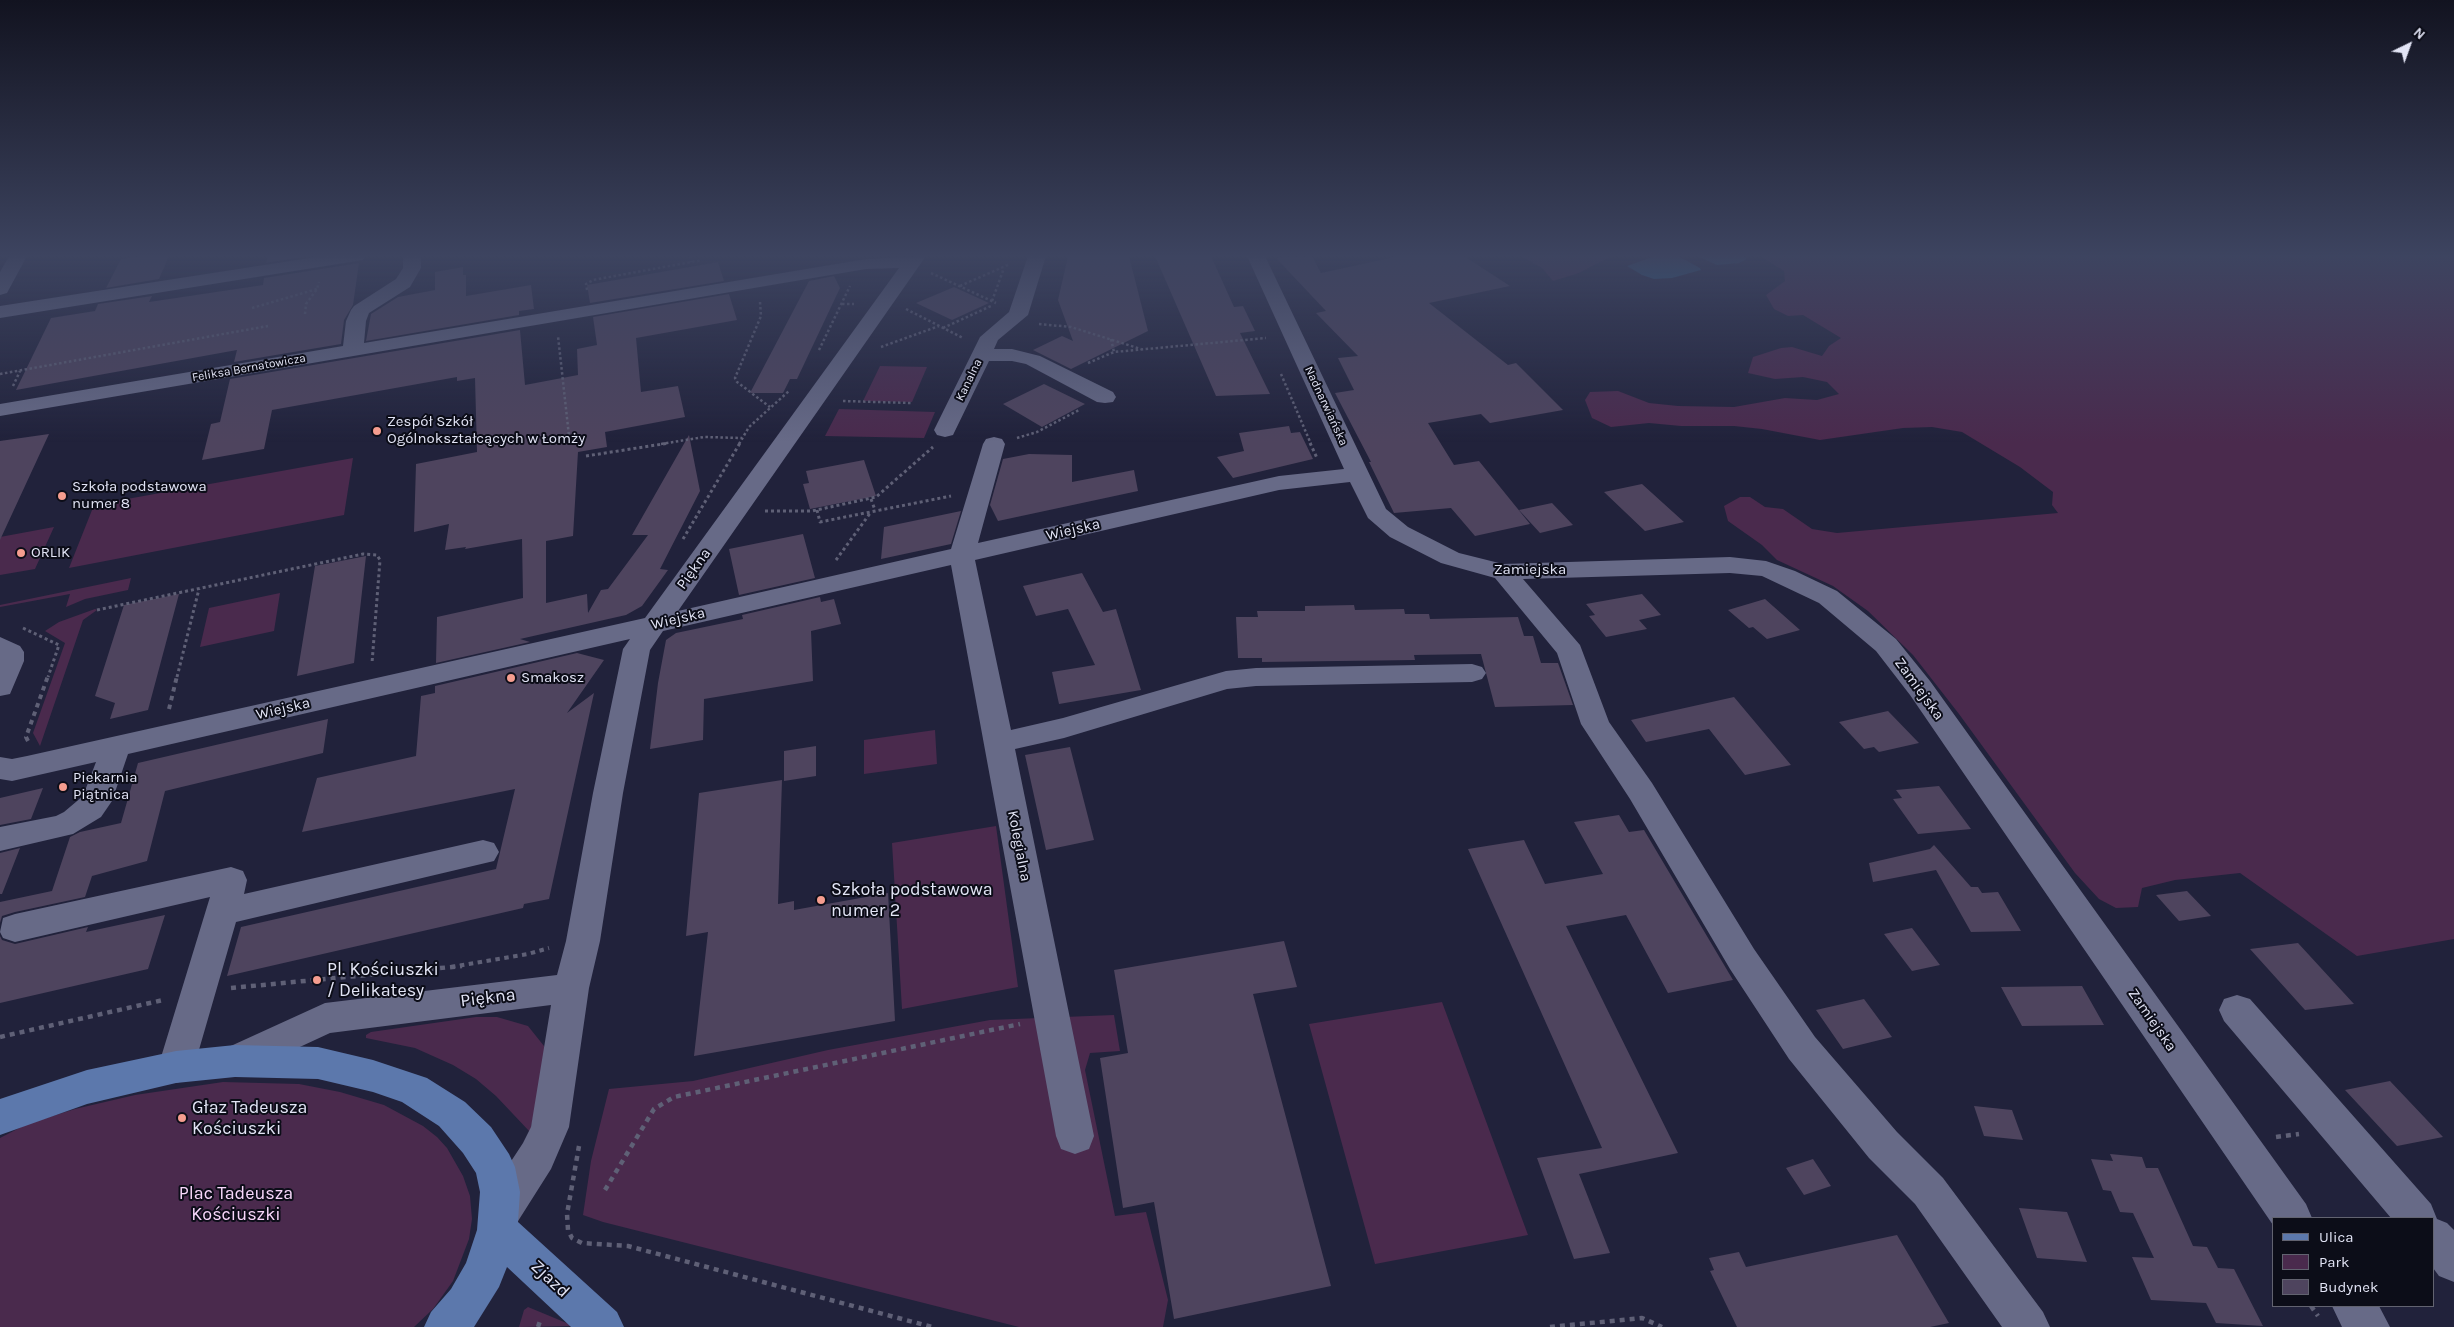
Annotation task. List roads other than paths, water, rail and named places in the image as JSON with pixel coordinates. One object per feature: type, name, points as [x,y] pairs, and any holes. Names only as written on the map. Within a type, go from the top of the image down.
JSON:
[{"type":"main road","points":[[4,1114],[87,1087],[176,1067],[235,1061],[318,1063],[373,1076],[414,1090],[452,1114],[486,1151],[495,1167],[500,1192],[498,1223],[484,1272],[458,1319]]},
{"type":"main road","name":"Zjazd","points":[[498,1223],[602,1327]]},
{"type":"street","points":[[353,350],[357,318]]},
{"type":"street","name":"Feliksa Bernatowicza","points":[[0,410],[544,318]]},
{"type":"street","name":"Piękna","points":[[498,1223],[536,1156],[550,1127],[570,988],[582,941],[637,650],[653,624],[879,318]]},
{"type":"street","name":"Kanalna","points":[[939,440],[984,348],[996,331],[1014,318]]},
{"type":"street","name":"Nadnarwiańska","points":[[1285,318],[1357,474]]},
{"type":"street","points":[[984,348],[1024,357],[1064,375],[1105,397]]},
{"type":"street","points":[[962,555],[994,444]]},
{"type":"street","name":"Wiejska","points":[[0,768],[12,770],[1279,483],[1357,474]]},
{"type":"street","name":"Zamiejska","points":[[1357,474],[1376,514],[1385,523],[1450,558],[1480,568],[1503,572],[1705,565],[1750,566],[1786,576],[1828,597],[1849,612],[1886,645],[1920,688],[2291,1217]]},
{"type":"street","name":"Kolegialna","points":[[962,555],[1075,1136]]},
{"type":"street","points":[[1503,572],[1570,652],[1595,724],[1641,791],[1742,959],[1802,1048],[1882,1145],[1929,1190],[2028,1327]]},
{"type":"street","points":[[0,646],[10,652],[10,662],[0,687]]},
{"type":"street","points":[[998,743],[1064,728],[1226,680],[1256,677],[1472,673]]},
{"type":"street","points":[[0,839],[62,826],[75,820],[90,809],[97,800],[116,746]]},
{"type":"street","points":[[223,912],[482,852]]},
{"type":"street","points":[[15,928],[231,880],[200,991],[176,1067]]},
{"type":"street","name":"Piękna","points":[[235,1061],[325,1018],[570,988]]},
{"type":"street","points":[[2236,1010],[2416,1217]]},
{"type":"street","points":[[2434,1238],[2454,1261]]},
{"type":"street","points":[[2354,1307],[2368,1327]]},
{"type":"place","name":"Zespół Szkół Ogólnokształcących w Łomży","points":[[377,431]]},
{"type":"place","name":"Szkoła podstawowa numer 8","points":[[62,496]]},
{"type":"place","name":"ORLIK","points":[[21,553]]},
{"type":"place","name":"Smakosz","points":[[511,678]]},
{"type":"place","name":"Piekarnia Piątnica","points":[[63,787]]},
{"type":"place","name":"Szkoła podstawowa numer 2","points":[[821,900]]},
{"type":"place","name":"Pl. Kościuszki / Delikatesy","points":[[317,980]]},
{"type":"place","name":"Głaz Tadeusza Kościuszki","points":[[182,1118]]},
{"type":"park label","name":"Plac Tadeusza Kościuszki","points":[[236,1204]]}]
